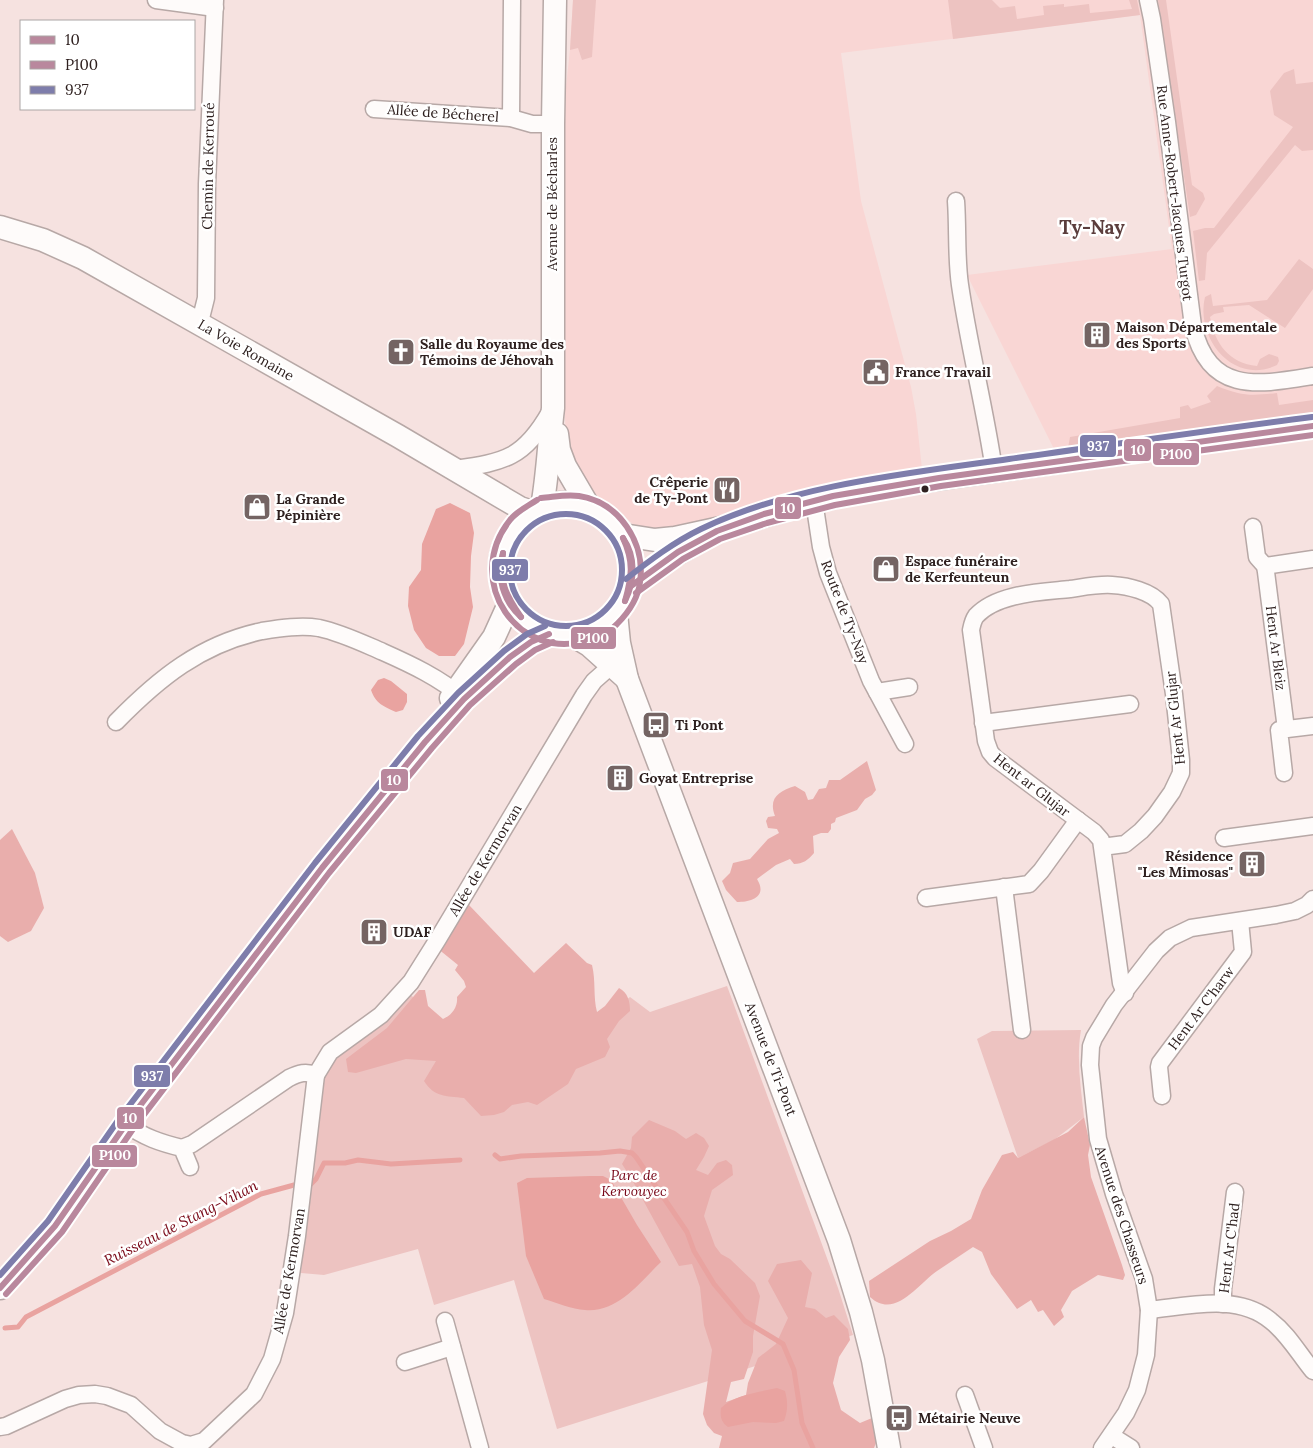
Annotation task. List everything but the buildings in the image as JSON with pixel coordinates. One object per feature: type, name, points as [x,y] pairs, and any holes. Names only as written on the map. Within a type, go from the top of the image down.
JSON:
[{"type":"main road","name":"Avenue de Bécharles","points":[[537,510],[547,477],[553,408],[555,0]]},
{"type":"main road","name":"La Voie Romaine","points":[[0,227],[65,249],[455,469],[520,508],[537,510]]},
{"type":"main road","name":"Avenue de Bécharles","points":[[553,408],[561,458],[589,507]]},
{"type":"main road","points":[[623,535],[655,540],[665,539],[730,526],[814,501],[901,484],[1313,426]]},
{"type":"main road","points":[[485,487],[511,532]]},
{"type":"main road","points":[[558,503],[574,503],[589,507],[606,516],[623,535],[630,551],[633,568],[631,586],[616,613],[597,628],[574,636],[549,634],[534,627],[520,617],[509,604],[502,586],[500,568],[503,549],[511,532],[520,521],[537,510],[558,503]]},
{"type":"main road","points":[[631,586],[648,572],[680,551],[730,526]]},
{"type":"main road","points":[[460,695],[494,637],[509,604]]},
{"type":"main road","name":"Avenue de Ti-Pont","points":[[616,613],[620,667],[839,1240],[861,1312],[873,1360],[889,1448]]},
{"type":"main road","points":[[0,1288],[38,1246],[69,1207],[112,1142],[322,868],[424,742],[441,713],[460,695],[510,657],[532,642],[549,634]]},
{"type":"main road","name":"Avenue de Ti-Pont","points":[[574,636],[620,667]]},
{"type":"main road","points":[[0,1283],[32,1233],[57,1200],[90,1163],[112,1142]]},
{"type":"street","name":"Chemin de Kerroué","points":[[156,0],[215,4],[207,184],[206,298],[198,323]]},
{"type":"street","name":"Allée de Bécherel","points":[[512,0],[512,118]]},
{"type":"street","name":"Rue Anne-Robert-Jacques Turgot","points":[[1148,0],[1165,112],[1193,326],[1199,346],[1211,364],[1220,372],[1234,379],[1256,383],[1313,376]]},
{"type":"street","name":"Allée de Bécherel","points":[[374,109],[512,118],[532,124],[553,124]]},
{"type":"street","points":[[956,201],[960,284],[994,470]]},
{"type":"street","points":[[455,469],[490,464],[516,454],[537,434],[553,408]]},
{"type":"street","name":"Route de Ty-Nay","points":[[814,501],[821,548],[828,573],[877,692],[905,744]]},
{"type":"street","name":"Hent Ar Bleiz","points":[[1253,527],[1257,557],[1265,566],[1286,729],[1279,730],[1284,773]]},
{"type":"street","points":[[1265,566],[1313,559]]},
{"type":"street","name":"Hent Ar Glujar","points":[[973,621],[981,612],[989,607],[1012,597],[1104,585],[1140,591],[1153,596],[1161,604],[1174,694],[1181,773],[1172,792],[1155,816],[1141,831],[1125,844],[1102,847]]},
{"type":"street","name":"Hent ar Glujar","points":[[973,621],[972,639],[987,747],[995,758],[1098,836],[1102,847]]},
{"type":"street","points":[[116,722],[142,695],[188,660],[219,643],[253,633],[276,629],[310,627],[348,637],[418,670],[460,695]]},
{"type":"street","name":"Allée de Kermorvan","points":[[0,1427],[65,1399],[78,1395],[95,1394],[107,1396],[131,1405],[160,1431],[182,1443],[205,1444],[254,1394],[272,1359],[289,1291],[316,1075],[330,1052],[380,1015],[411,982],[584,695],[594,682],[620,667]]},
{"type":"street","points":[[877,692],[909,687]]},
{"type":"street","points":[[983,723],[1130,704]]},
{"type":"street","points":[[1286,729],[1313,726]]},
{"type":"street","name":"Hent Ar Glujar","points":[[926,898],[1025,885],[1032,882],[1078,820]]},
{"type":"street","points":[[1224,838],[1313,826]]},
{"type":"street","points":[[1102,847],[1121,983],[1125,993]]},
{"type":"street","points":[[1004,887],[1022,1030]]},
{"type":"street","name":"Avenue des Chasseurs","points":[[1107,1442],[1131,1403],[1139,1381],[1146,1354],[1149,1310],[1144,1279],[1114,1194],[1098,1139],[1090,1065],[1091,1046],[1094,1038],[1104,1020],[1156,951],[1170,938],[1191,928],[1295,911],[1307,905],[1313,899]]},
{"type":"street","name":"Hent Ar C'harw","points":[[1162,1096],[1160,1063],[1243,952],[1240,921]]},
{"type":"street","points":[[126,1124],[136,1132],[149,1138],[182,1148],[192,1144],[289,1078],[302,1072],[310,1072],[316,1075]]},
{"type":"street","points":[[182,1148],[190,1167]]},
{"type":"street","name":"Hent Ar C'had","points":[[1223,1304],[1222,1289],[1235,1192]]},
{"type":"street","points":[[1149,1310],[1223,1304],[1246,1306],[1271,1320],[1286,1335],[1313,1371]]},
{"type":"street","points":[[445,1321],[480,1448]]},
{"type":"street","points":[[405,1362],[452,1347]]},
{"type":"street","points":[[965,1395],[984,1448]]},
{"type":"street","points":[[1107,1442],[1131,1448]]},
{"type":"shaded area","points":[[573,0],[1313,0],[1313,414],[1055,451],[967,275],[1172,249],[1140,15],[841,53],[861,201],[911,387],[922,469],[871,479],[679,531],[646,530],[633,524],[595,494],[577,475],[566,440],[562,353],[561,131],[570,50]]},
{"type":"shaded area","points":[[450,503],[470,513],[474,533],[470,587],[473,607],[464,644],[455,656],[439,656],[426,648],[414,630],[408,606],[409,587],[421,570],[422,544],[436,509]]},
{"type":"shaded area","points":[[384,678],[391,681],[407,694],[407,702],[403,710],[396,712],[378,702],[375,698],[371,690],[378,680]]},
{"type":"shaded area","points":[[603,1176],[611,1180],[661,1262],[628,1295],[608,1307],[597,1310],[585,1310],[544,1299],[526,1256],[517,1183],[527,1178]]},
{"type":"shaded area","points":[[777,1388],[785,1391],[786,1395],[787,1410],[784,1421],[776,1423],[753,1422],[728,1427],[722,1421],[721,1408],[726,1404],[747,1395]]},
{"type":"green space","points":[[573,0],[596,0],[592,57],[582,60],[578,48],[570,50]]},
{"type":"green space","points":[[948,0],[992,0],[1000,8],[1015,6],[1017,19],[1044,15],[1043,6],[1064,4],[1064,7],[1089,4],[1090,13],[1132,9],[1129,0],[1137,0],[1140,15],[953,39]]},
{"type":"green space","points":[[1158,0],[1166,0],[1192,185],[1203,193],[1205,199],[1196,215],[1190,217]]},
{"type":"green space","points":[[1294,69],[1296,84],[1313,82],[1313,150],[1302,151],[1295,145],[1207,253],[1205,280],[1199,281],[1193,231],[1214,228],[1293,127],[1274,115],[1270,91],[1284,73]]},
{"type":"green space","points":[[1299,259],[1313,269],[1313,289],[1285,328],[1249,305],[1223,307],[1224,312],[1210,317],[1212,327],[1220,344],[1231,356],[1239,361],[1257,366],[1260,359],[1269,354],[1278,357],[1279,361],[1277,365],[1261,370],[1246,369],[1233,364],[1221,355],[1212,343],[1203,313],[1205,297],[1211,294],[1213,306],[1267,300]]},
{"type":"green space","points":[[1217,386],[1233,392],[1246,394],[1277,393],[1279,405],[1313,400],[1313,414],[1068,448],[1070,437],[1180,418],[1180,407],[1188,405],[1191,409],[1211,402],[1207,396]]},
{"type":"green space","points":[[867,761],[876,790],[872,795],[865,799],[857,810],[836,818],[835,822],[831,824],[831,829],[828,833],[813,836],[814,853],[807,860],[794,864],[790,859],[776,865],[757,879],[760,890],[756,897],[748,901],[737,902],[726,890],[722,881],[730,873],[733,863],[750,859],[768,839],[779,833],[777,829],[768,828],[766,821],[768,817],[775,816],[773,804],[776,796],[784,790],[795,786],[805,792],[808,800],[813,799],[819,789],[826,788],[829,780],[840,780]]},
{"type":"green space","points":[[12,829],[35,873],[44,908],[31,931],[8,942],[0,936],[0,840]]},
{"type":"green space","points":[[469,905],[534,973],[566,943],[587,963],[592,965],[597,1012],[605,1006],[619,988],[626,995],[630,1004],[630,1011],[619,1021],[607,1039],[610,1047],[605,1057],[576,1069],[568,1084],[537,1105],[528,1102],[512,1105],[504,1112],[494,1115],[481,1116],[464,1098],[441,1095],[432,1090],[424,1081],[436,1061],[406,1059],[356,1073],[348,1072],[346,1059],[387,1028],[419,990],[425,990],[428,1006],[443,1019],[452,1013],[457,997],[466,987],[464,981],[455,970],[458,965],[437,948]]},
{"type":"green space","name":"Parc de Kervouyec","points":[[727,986],[838,1288],[853,1335],[557,1429],[514,1280],[434,1305],[418,1249],[324,1275],[301,1273],[309,1173],[320,1087],[333,1060],[411,995],[493,1078],[591,1028],[630,997],[650,1012]]},
{"type":"green space","points":[[1081,1030],[1079,1063],[1084,1117],[1054,1140],[1018,1158],[977,1039],[992,1031]]},
{"type":"green space","points":[[1084,1117],[1090,1145],[1088,1155],[1091,1177],[1122,1265],[1125,1275],[1123,1280],[1098,1275],[1072,1291],[1061,1310],[1064,1317],[1054,1326],[1043,1310],[1038,1312],[1031,1300],[1017,1309],[991,1274],[982,1252],[973,1247],[937,1271],[906,1298],[888,1304],[879,1303],[870,1297],[869,1281],[930,1241],[971,1219],[982,1190],[1002,1155],[1013,1152],[1018,1158],[1068,1132]]},
{"type":"green space","points":[[649,1120],[675,1131],[686,1139],[696,1133],[704,1138],[709,1146],[696,1170],[708,1175],[717,1163],[726,1160],[732,1165],[733,1175],[712,1190],[704,1216],[715,1246],[721,1254],[730,1259],[755,1283],[760,1296],[753,1336],[753,1352],[744,1379],[731,1382],[726,1402],[746,1395],[748,1383],[758,1358],[776,1344],[788,1318],[768,1281],[777,1264],[801,1260],[812,1273],[805,1307],[815,1309],[826,1318],[834,1315],[848,1329],[850,1340],[839,1357],[833,1383],[841,1410],[860,1423],[872,1418],[877,1440],[874,1448],[719,1448],[722,1436],[714,1433],[707,1425],[703,1414],[712,1350],[704,1325],[700,1287],[692,1264],[679,1266],[622,1164],[631,1148],[632,1137]]},
{"type":"waterway","name":"Ruisseau de Stang-Vihan","points":[[495,1155],[500,1159],[521,1156],[620,1151],[632,1153],[687,1232],[694,1251],[714,1284],[745,1321],[783,1344],[794,1370],[802,1423],[813,1448]]},
{"type":"waterway","name":"Ruisseau de Stang-Vihan","points":[[5,1328],[18,1327],[26,1317],[261,1194],[294,1185],[308,1187],[316,1179],[324,1163],[345,1163],[358,1160],[391,1164],[460,1160]]},
{"type":"transit line","name":"937","points":[[626,579],[671,546],[701,529],[736,514],[812,491],[932,470],[1312,417]]},
{"type":"transit line","name":"10","points":[[631,586],[678,552],[717,531],[764,514],[833,496],[939,478],[1313,426]]},
{"type":"transit line","name":"P100","points":[[636,593],[683,559],[720,539],[767,523],[835,505],[941,486],[1313,435]]},
{"type":"transit line","name":"P100","points":[[537,500],[519,511],[510,520],[497,543],[492,568],[495,591],[505,612],[521,629],[541,640],[565,644],[602,635],[611,629],[629,610],[637,594],[641,567],[634,539],[627,527],[617,516],[606,506],[593,500],[574,495],[541,498]]},
{"type":"transit line","name":"937","points":[[566,514],[588,518],[606,530],[618,548],[622,570],[618,592],[606,610],[588,622],[566,626],[544,622],[526,610],[514,592],[510,570],[514,548],[526,530],[544,518],[566,514]]},
{"type":"transit line","name":"10","points":[[623,538],[630,553],[633,569],[631,585],[625,601]]},
{"type":"transit line","name":"10","points":[[623,538],[629,554],[631,569],[625,601]]},
{"type":"transit line","name":"10","points":[[503,553],[502,572],[504,587],[521,617]]},
{"type":"transit line","name":"10","points":[[503,553],[500,570],[503,588],[510,604],[521,617]]},
{"type":"transit line","name":"937","points":[[0,1275],[48,1221],[119,1119],[315,863],[418,736],[458,693],[504,651],[527,634],[545,626]]},
{"type":"transit line","name":"10","points":[[0,1288],[55,1226],[126,1124],[322,868],[425,742],[464,699],[510,657],[531,642],[549,634]]},
{"type":"transit line","name":"P100","points":[[6,1294],[62,1232],[133,1129],[329,873],[432,748],[470,705],[516,664],[535,650],[553,642]]},
{"type":"place","name":"Maison Départementale des Sports","points":[[1097,335]]},
{"type":"place","name":"Salle du Royaume des Témoins de Jéhovah","points":[[401,352]]},
{"type":"place","name":"France Travail","points":[[876,372]]},
{"type":"place","name":"Crêperie de Ty-Pont","points":[[727,490]]},
{"type":"place","name":"La Grande Pépinière","points":[[257,507]]},
{"type":"place","name":"Espace funéraire de Kerfeunteun","points":[[886,569]]},
{"type":"place","name":"Ti Pont","points":[[656,725]]},
{"type":"place","name":"Goyat Entreprise","points":[[620,778]]},
{"type":"place","name":"Résidence \"Les Mimosas\"","points":[[1252,864]]},
{"type":"place","name":"UDAF","points":[[374,932]]},
{"type":"place","name":"Métairie Neuve","points":[[899,1418]]},
{"type":"district","name":"Ty-Nay","points":[[1092,227]]}]
